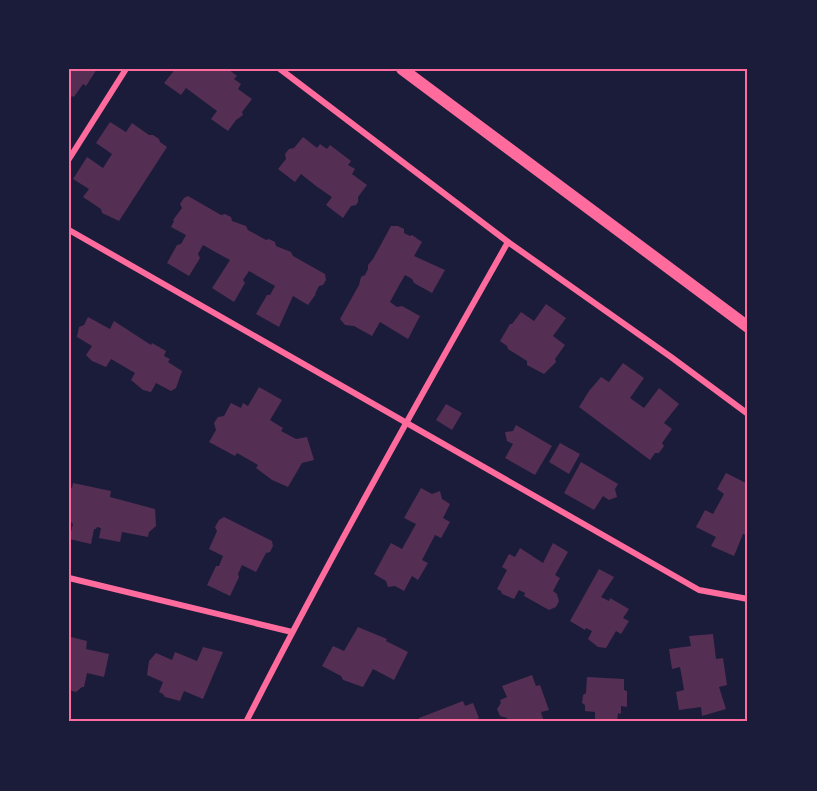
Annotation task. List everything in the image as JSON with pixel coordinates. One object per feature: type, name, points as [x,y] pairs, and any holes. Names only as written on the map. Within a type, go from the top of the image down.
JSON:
[{"type":"main road","points":[[402,69],[748,327]]},
{"type":"street","points":[[69,159],[126,69]]},
{"type":"street","points":[[280,69],[508,242],[748,414]]},
{"type":"street","points":[[69,230],[699,590],[748,599]]},
{"type":"street","points":[[246,722],[406,422],[508,242]]},
{"type":"street","points":[[69,578],[292,632]]},
{"type":"building","points":[[69,69],[97,69],[86,86],[83,84],[69,100]]},
{"type":"building","points":[[173,69],[228,69],[237,76],[234,79],[241,84],[238,89],[252,99],[242,112],[243,115],[228,131],[211,119],[217,111],[186,88],[181,95],[164,83]]},
{"type":"building","points":[[110,122],[126,132],[132,123],[159,139],[167,147],[119,221],[102,213],[101,209],[83,197],[89,189],[73,179],[87,157],[103,168],[112,154],[96,143]]},
{"type":"building","points":[[303,137],[317,148],[320,144],[327,149],[330,145],[351,161],[348,165],[355,169],[352,174],[367,185],[358,197],[356,205],[351,206],[343,218],[326,205],[332,197],[301,174],[295,182],[278,169],[286,159],[285,154],[289,149],[294,148]]},
{"type":"building","points":[[188,196],[221,215],[231,217],[232,221],[246,226],[248,230],[266,240],[275,242],[276,246],[291,252],[293,256],[325,274],[326,280],[323,285],[319,286],[308,305],[293,296],[279,327],[256,314],[275,286],[249,271],[234,302],[212,288],[230,260],[203,245],[198,254],[200,258],[189,276],[167,263],[177,245],[181,244],[186,235],[171,227],[182,208],[180,204]]},
{"type":"building","points":[[391,226],[404,229],[404,233],[422,242],[414,256],[445,270],[432,293],[405,275],[390,302],[420,316],[408,339],[380,322],[372,336],[354,326],[345,325],[340,319]]},
{"type":"building","points":[[546,304],[566,318],[553,336],[565,345],[555,359],[556,362],[544,374],[527,365],[527,361],[500,341],[510,324],[521,312],[534,321]]},
{"type":"building","points":[[88,317],[110,329],[114,321],[151,345],[152,343],[166,351],[164,356],[170,359],[168,362],[182,371],[176,388],[171,391],[156,383],[151,392],[143,390],[131,380],[135,373],[111,359],[106,367],[92,361],[86,355],[92,346],[77,337],[79,327],[84,325]]},
{"type":"building","points":[[623,363],[644,378],[630,398],[644,408],[659,388],[679,404],[664,423],[672,429],[662,443],[664,446],[650,460],[579,407],[601,377],[609,382]]},
{"type":"building","points":[[259,387],[282,400],[270,420],[283,428],[281,431],[296,439],[307,437],[314,460],[302,463],[288,487],[272,480],[256,468],[258,465],[237,453],[235,456],[209,442],[216,430],[214,423],[218,417],[224,416],[231,403],[241,408],[243,403],[248,406]]},
{"type":"building","points":[[446,404],[462,413],[452,430],[436,420]]},
{"type":"building","points":[[516,425],[552,446],[535,475],[505,458],[513,444],[507,441],[505,432],[513,431]]},
{"type":"building","points":[[560,443],[580,454],[569,474],[549,462]]},
{"type":"building","points":[[581,462],[618,484],[615,489],[617,497],[609,500],[603,496],[594,510],[564,493]]},
{"type":"building","points":[[726,473],[746,483],[748,480],[748,536],[743,534],[734,556],[711,546],[716,537],[696,527],[705,510],[713,514],[724,494],[717,489]]},
{"type":"building","points":[[73,483],[111,491],[110,497],[155,509],[156,526],[149,532],[148,537],[122,532],[120,542],[99,538],[101,528],[97,527],[94,529],[91,544],[69,539],[73,524],[69,520],[69,487],[72,488]]},
{"type":"building","points":[[421,488],[432,494],[440,491],[442,499],[450,504],[443,518],[450,522],[441,538],[435,535],[422,560],[428,563],[418,580],[412,576],[404,591],[395,586],[388,587],[386,581],[374,574],[391,543],[402,549],[416,524],[404,518]]},
{"type":"building","points":[[224,517],[272,541],[273,546],[270,552],[266,553],[256,572],[242,565],[230,596],[207,585],[223,556],[209,549],[217,531],[215,527]]},
{"type":"building","points":[[553,543],[568,552],[555,575],[560,578],[553,591],[557,594],[559,601],[556,607],[549,610],[524,596],[525,593],[519,590],[514,599],[497,589],[507,570],[502,567],[509,554],[515,557],[520,548],[543,563]]},
{"type":"building","points":[[599,569],[614,577],[601,597],[609,601],[610,598],[629,609],[623,618],[629,621],[621,634],[616,631],[606,648],[598,647],[588,639],[592,631],[586,628],[585,630],[570,621]]},
{"type":"building","points":[[358,627],[387,639],[386,641],[408,652],[394,680],[373,669],[363,687],[343,680],[341,676],[322,666],[333,646],[344,651]]},
{"type":"building","points":[[713,634],[716,659],[723,658],[727,685],[719,687],[726,709],[702,716],[701,707],[679,710],[676,692],[684,690],[680,667],[672,669],[669,649],[691,646],[689,636]]},
{"type":"building","points":[[71,637],[87,641],[86,649],[109,654],[104,677],[87,673],[84,687],[76,692],[69,690],[69,640]]},
{"type":"building","points":[[203,647],[223,652],[203,699],[184,691],[180,701],[165,697],[159,692],[163,682],[147,675],[149,661],[156,653],[172,660],[175,652],[197,661]]},
{"type":"building","points":[[532,675],[536,686],[540,685],[549,710],[541,712],[544,722],[508,722],[507,718],[500,716],[497,709],[501,703],[500,700],[507,697],[502,686]]},
{"type":"building","points":[[587,677],[624,679],[627,707],[621,706],[621,714],[618,713],[617,722],[595,722],[595,712],[585,711],[585,705],[582,703],[583,695],[586,693]]},
{"type":"building","points":[[463,701],[465,706],[473,703],[479,718],[471,722],[420,722],[419,718]]}]
